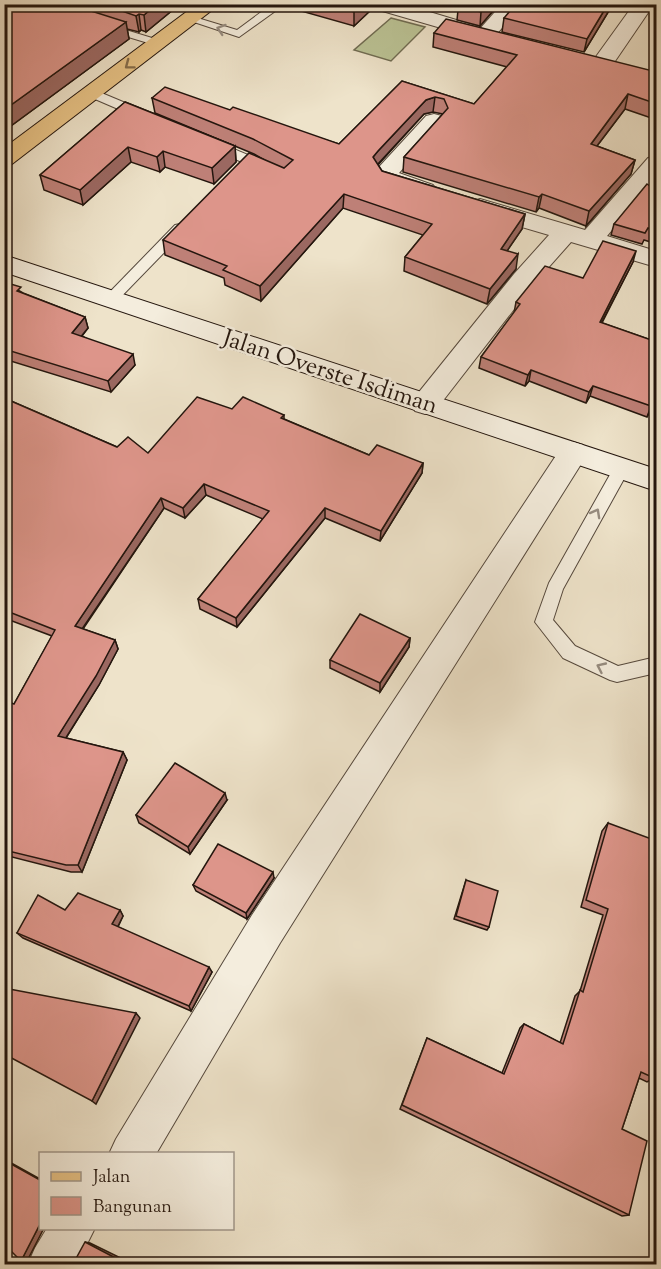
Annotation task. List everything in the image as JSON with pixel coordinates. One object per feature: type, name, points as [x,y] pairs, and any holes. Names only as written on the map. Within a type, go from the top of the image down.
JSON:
[{"type":"main road","points":[[4,159],[210,4]]},
{"type":"street","points":[[379,4],[508,41]]},
{"type":"street","points":[[485,35],[514,4]]},
{"type":"street","points":[[601,65],[644,4]]},
{"type":"street","points":[[578,59],[623,70]]},
{"type":"street","points":[[434,121],[387,172],[390,178],[565,233],[657,259]]},
{"type":"street","points":[[590,240],[657,164]]},
{"type":"street","points":[[425,404],[523,280],[565,233]]},
{"type":"street","name":"Jalan Overste Isdiman","points":[[4,263],[657,480]]},
{"type":"street","points":[[132,1152],[266,929],[573,453]]},
{"type":"street","points":[[51,1264],[72,1230]]},
{"type":"lane","points":[[191,19],[239,34],[280,4]]},
{"type":"lane","points":[[94,24],[158,43]]},
{"type":"lane","points":[[92,93],[161,122]]},
{"type":"lane","points":[[205,141],[245,163],[276,172]]},
{"type":"lane","points":[[110,300],[193,215]]},
{"type":"lane","points":[[622,468],[555,588],[544,622],[569,652],[617,674],[657,665]]},
{"type":"green space","points":[[391,18],[425,27],[391,61],[354,50]]},
{"type":"building","points":[[4,4],[69,4],[126,22],[4,110]]},
{"type":"building","points":[[102,4],[157,4],[144,15],[136,16]]},
{"type":"building","points":[[325,4],[363,4],[354,12]]},
{"type":"building","points":[[460,4],[488,4],[481,12],[458,6]]},
{"type":"building","points":[[516,4],[608,4],[587,39],[504,18]]},
{"type":"building","points":[[446,19],[657,72],[657,104],[628,94],[591,144],[635,160],[589,211],[542,194],[539,197],[404,157],[448,108],[444,99],[435,97],[426,100],[373,157],[382,171],[525,214],[501,249],[518,254],[490,289],[405,257],[432,224],[344,194],[260,286],[223,270],[227,266],[163,240],[249,153],[284,168],[293,160],[253,139],[152,98],[165,87],[230,110],[233,107],[339,144],[402,81],[474,104],[517,55],[434,33]]},
{"type":"building","points":[[125,102],[235,146],[212,168],[163,151],[157,157],[128,147],[80,190],[40,175]]},
{"type":"building","points":[[647,184],[657,191],[657,231],[648,228],[645,233],[614,224]]},
{"type":"building","points":[[603,241],[636,251],[600,322],[657,342],[657,394],[651,406],[593,386],[589,392],[531,370],[528,375],[481,357],[520,304],[516,302],[545,266],[583,278]]},
{"type":"building","points":[[4,282],[21,287],[17,291],[85,317],[72,333],[133,354],[108,381],[4,349]]},
{"type":"building","points":[[197,397],[232,409],[243,397],[284,415],[281,418],[369,455],[377,445],[423,463],[381,531],[325,508],[236,618],[198,599],[269,511],[204,484],[183,508],[161,498],[75,626],[115,640],[96,676],[58,736],[123,752],[78,865],[66,865],[4,850],[4,708],[9,702],[14,704],[55,630],[4,610],[4,398],[117,447],[128,437],[148,453]]},
{"type":"building","points":[[360,614],[410,638],[380,683],[330,660]]},
{"type":"building","points":[[175,763],[225,793],[188,847],[136,815]]},
{"type":"building","points":[[608,823],[657,841],[657,1006],[652,1022],[657,1024],[657,1068],[654,1078],[641,1072],[622,1129],[647,1141],[629,1215],[402,1105],[427,1038],[504,1074],[524,1024],[563,1044],[580,990],[583,992],[608,909],[586,900]]},
{"type":"building","points":[[218,844],[273,872],[246,913],[193,885]]},
{"type":"building","points":[[466,880],[498,891],[489,927],[456,916]]},
{"type":"building","points":[[78,893],[120,910],[112,924],[209,967],[189,1006],[17,933],[38,895],[65,910]]},
{"type":"building","points":[[4,988],[136,1013],[92,1101],[4,1054]]},
{"type":"building","points":[[4,1160],[39,1179],[39,1226],[21,1261],[4,1244]]},
{"type":"building","points":[[85,1242],[125,1263],[73,1264]]}]
